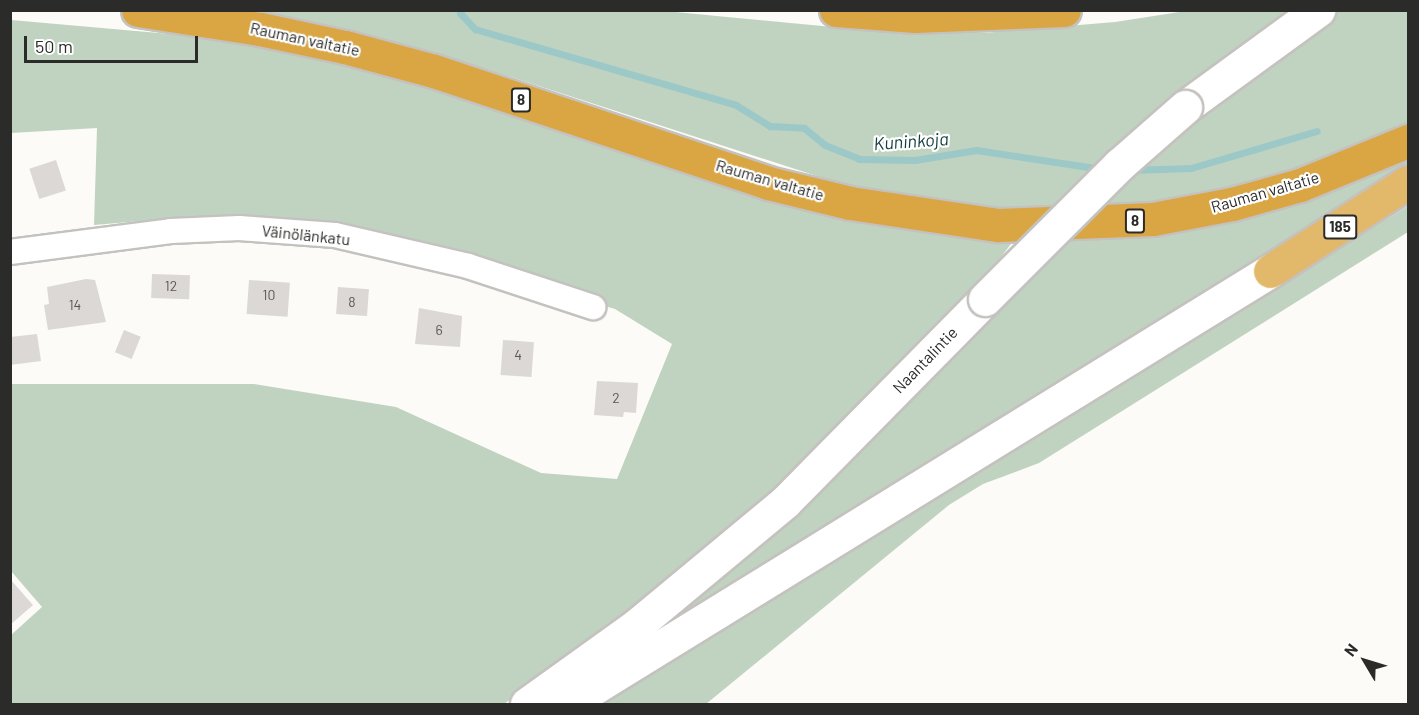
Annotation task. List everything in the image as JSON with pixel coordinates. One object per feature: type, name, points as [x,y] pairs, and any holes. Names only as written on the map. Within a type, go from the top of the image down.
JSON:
[{"type":"highway","name":"Rauman valtatie","points":[[138,10],[260,28],[345,47],[434,71],[768,183],[850,203],[998,225],[1092,225],[1153,219],[1232,204],[1300,185],[1408,141]]},
{"type":"highway","points":[[836,10],[915,16],[1064,10]]},
{"type":"highway","name":"185","points":[[1270,271],[1408,182]]},
{"type":"main road","name":"Naantalintie","points":[[526,705],[637,625],[785,502],[1119,165],[1185,107],[1318,10]]},
{"type":"main road","name":"185","points":[[568,705],[1270,271]]},
{"type":"street","name":"Väinölänkatu","points":[[10,252],[171,231],[238,228],[335,235],[468,266],[593,307]]},
{"type":"green space","points":[[654,10],[895,33],[983,33],[1115,22],[1186,11],[1297,11],[1058,206],[1000,212],[854,188],[480,67],[345,32],[227,11]]},
{"type":"green space","points":[[1338,11],[1408,11],[1408,130],[1253,186],[1087,216],[1194,120]]},
{"type":"green space","points":[[11,20],[204,37],[325,56],[429,84],[842,215],[972,239],[1014,240],[975,291],[775,488],[701,555],[504,704],[11,704],[11,635],[42,607],[11,571],[11,384],[254,384],[396,407],[541,473],[617,479],[672,344],[615,309],[335,226],[199,216],[94,225],[97,128],[11,133]]},
{"type":"green space","points":[[1408,155],[1408,170],[642,641],[1062,242],[1155,232]]},
{"type":"green space","points":[[1408,206],[1408,232],[1039,463],[983,484],[949,505],[706,704],[594,704],[973,477]]},
{"type":"building","points":[[56,160],[66,190],[39,199],[29,169]]},
{"type":"building","points":[[152,274],[190,275],[189,299],[151,298]]},
{"type":"building","points":[[86,279],[95,280],[106,322],[48,330],[44,305],[49,304],[47,287]]},
{"type":"building","points":[[249,280],[290,283],[288,317],[247,314]]},
{"type":"building","points":[[338,287],[369,289],[367,316],[336,314]]},
{"type":"building","points":[[419,308],[462,316],[460,347],[415,344]]},
{"type":"building","points":[[124,330],[141,337],[132,359],[115,352]]},
{"type":"building","points":[[37,334],[41,361],[10,365],[10,337]]},
{"type":"building","points":[[503,340],[534,342],[531,377],[501,375]]},
{"type":"building","points":[[597,381],[638,383],[636,413],[624,412],[623,417],[594,415]]},
{"type":"building","points":[[10,579],[33,605],[10,625]]},
{"type":"waterway","name":"Kuninkoja","points":[[460,13],[475,29],[736,105],[770,126],[804,128],[825,145],[859,159],[915,160],[976,150],[1102,169]]},
{"type":"waterway","name":"Kuninkoja","points":[[1131,170],[1191,168],[1317,131]]}]
